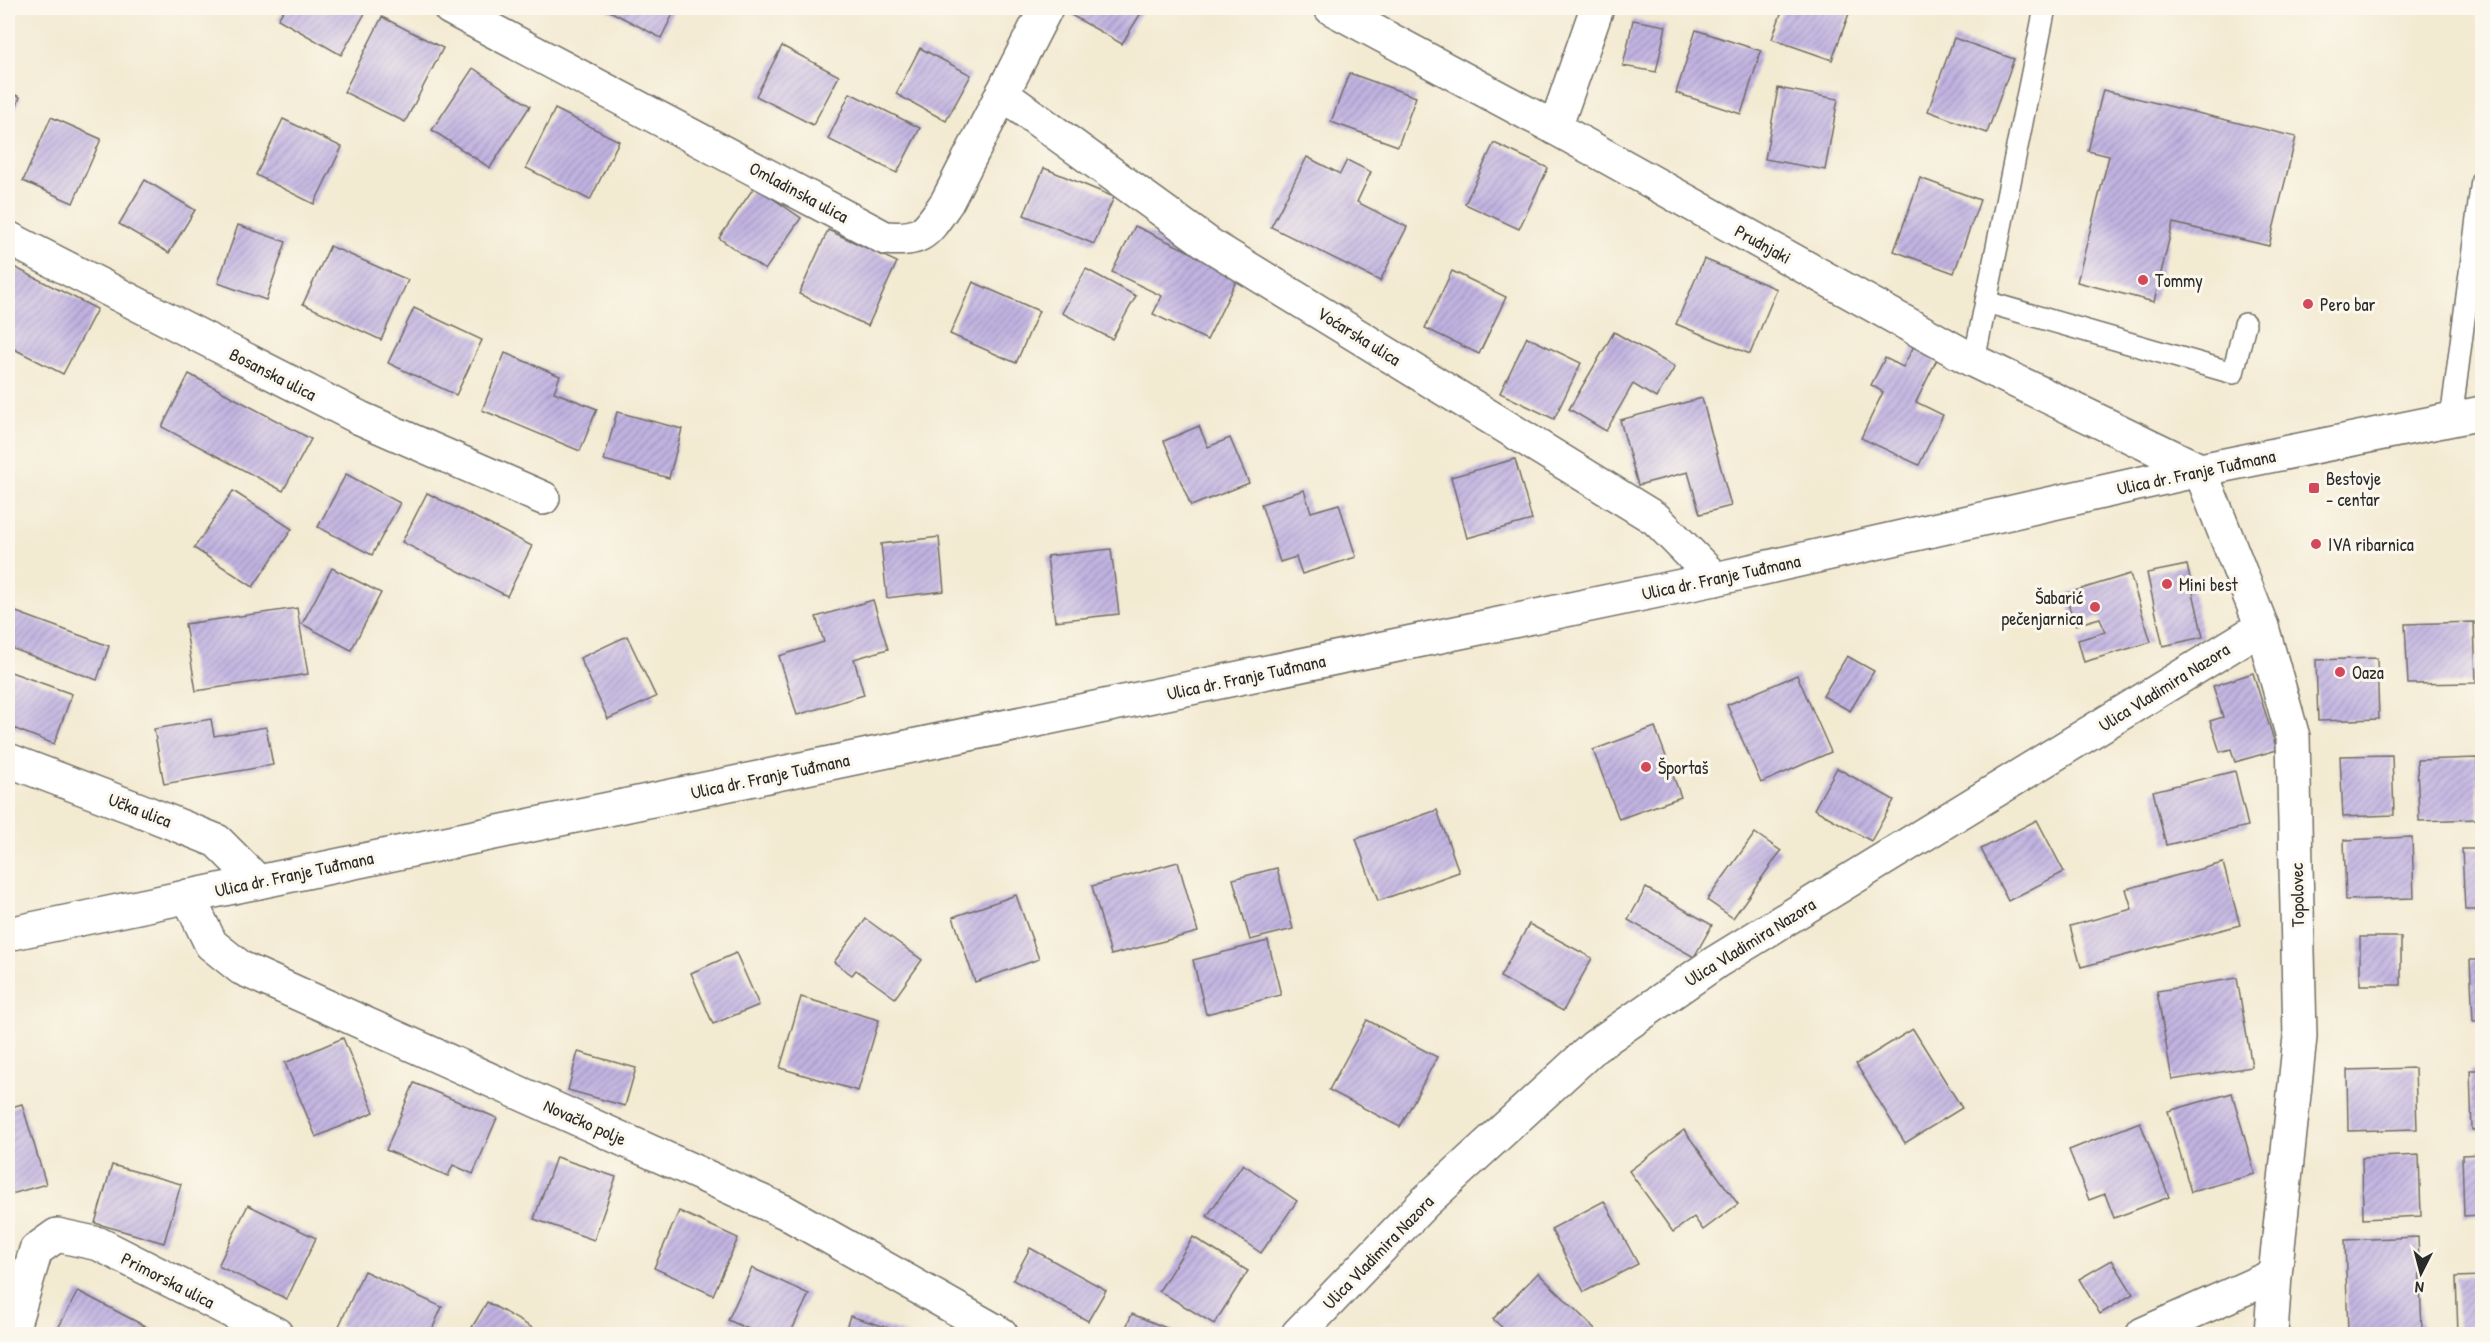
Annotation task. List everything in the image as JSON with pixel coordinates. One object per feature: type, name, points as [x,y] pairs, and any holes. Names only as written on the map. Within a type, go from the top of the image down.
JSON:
[{"type":"street","name":"Omladinska ulica","points":[[450,8],[885,238],[908,240],[927,231],[947,202],[1046,8]]},
{"type":"street","name":"Prudnjaki","points":[[1331,8],[1555,128],[1974,361],[2200,470]]},
{"type":"street","points":[[1555,128],[1597,8]]},
{"type":"street","name":"Voćarska ulica","points":[[1002,94],[1210,245],[1656,519],[1714,579]]},
{"type":"street","name":"Bosanska ulica","points":[[8,238],[360,418],[543,498]]},
{"type":"street","name":"Ulica dr. Franje Tuđmana","points":[[8,934],[1714,579],[2200,470],[2467,416]]},
{"type":"street","name":"Topolovec","points":[[2200,470],[2262,627],[2294,737],[2300,1025],[2271,1335]]},
{"type":"street","name":"Ulica Vladimira Nazora","points":[[1298,1335],[1425,1202],[1594,1047],[1716,962],[2262,627]]},
{"type":"street","name":"Učka ulica","points":[[8,760],[217,841],[258,882]]},
{"type":"street","name":"Novačko polje","points":[[188,896],[211,944],[241,968],[785,1212],[1001,1335]]},
{"type":"street","name":"Primorska ulica","points":[[11,1335],[36,1250],[57,1235],[99,1245],[276,1335]]},
{"type":"street","points":[[2143,1335],[2275,1275]]},
{"type":"lane","points":[[1974,361],[2045,8]]},
{"type":"lane","points":[[2467,416],[2482,180]]},
{"type":"lane","points":[[1986,302],[2233,373],[2245,324]]},
{"type":"building","points":[[285,8],[368,8],[341,55],[278,19]]},
{"type":"building","points":[[604,8],[676,8],[661,38]]},
{"type":"building","points":[[1066,8],[1144,8],[1122,44],[1064,11]]},
{"type":"building","points":[[1783,8],[1851,8],[1832,60],[1772,39]]},
{"type":"building","points":[[382,17],[443,48],[405,122],[344,92]]},
{"type":"building","points":[[1633,20],[1666,26],[1656,72],[1623,66]]},
{"type":"building","points":[[1696,30],[1761,51],[1741,114],[1676,93]]},
{"type":"building","points":[[1954,38],[2014,59],[1987,133],[1928,111]]},
{"type":"building","points":[[782,46],[839,76],[813,125],[756,96]]},
{"type":"building","points":[[920,48],[971,75],[946,121],[896,94]]},
{"type":"building","points":[[473,68],[530,106],[490,168],[432,130]]},
{"type":"building","points":[[1349,73],[1416,97],[1398,146],[1331,122]]},
{"type":"building","points":[[1778,88],[1838,99],[1825,170],[1765,159]]},
{"type":"building","points":[[2103,90],[2296,137],[2269,246],[2173,223],[2154,302],[2077,282],[2109,156],[2088,151]]},
{"type":"building","points":[[8,92],[20,97],[8,131]]},
{"type":"building","points":[[850,93],[920,128],[897,173],[828,139]]},
{"type":"building","points":[[555,109],[619,141],[590,200],[526,168]]},
{"type":"building","points":[[51,117],[101,139],[73,203],[23,181]]},
{"type":"building","points":[[283,119],[342,147],[314,204],[256,175]]},
{"type":"building","points":[[1494,143],[1548,168],[1519,229],[1465,204]]},
{"type":"building","points":[[1307,157],[1340,174],[1347,160],[1371,172],[1357,202],[1407,227],[1380,281],[1271,227]]},
{"type":"building","points":[[1044,168],[1114,197],[1094,244],[1024,215]]},
{"type":"building","points":[[1920,178],[1980,200],[1954,273],[1894,251]]},
{"type":"building","points":[[145,180],[195,210],[169,253],[119,224]]},
{"type":"building","points":[[755,186],[801,218],[765,270],[719,238]]},
{"type":"building","points":[[238,225],[286,242],[266,300],[218,283]]},
{"type":"building","points":[[1135,226],[1239,275],[1207,340],[1153,314],[1162,296],[1112,272]]},
{"type":"building","points":[[828,230],[897,262],[868,326],[799,294]]},
{"type":"building","points":[[330,246],[408,280],[381,340],[303,304]]},
{"type":"building","points":[[1704,259],[1777,289],[1750,354],[1676,324]]},
{"type":"building","points":[[8,264],[97,309],[63,374],[8,346]]},
{"type":"building","points":[[1086,269],[1136,296],[1112,339],[1062,313]]},
{"type":"building","points":[[1452,271],[1506,297],[1479,354],[1425,328]]},
{"type":"building","points":[[973,282],[1039,311],[1016,363],[950,334]]},
{"type":"building","points":[[414,308],[482,340],[456,395],[388,363]]},
{"type":"building","points":[[1614,332],[1675,367],[1656,398],[1633,384],[1606,431],[1569,409]]},
{"type":"building","points":[[1527,337],[1581,363],[1554,419],[1500,393]]},
{"type":"building","points":[[1915,344],[1939,355],[1916,402],[1943,415],[1919,465],[1861,438],[1883,392],[1871,385],[1885,358],[1903,367]]},
{"type":"building","points":[[505,353],[560,376],[554,392],[597,409],[580,451],[482,410]]},
{"type":"building","points":[[189,374],[311,439],[283,491],[162,427]]},
{"type":"building","points":[[1702,398],[1731,506],[1700,514],[1688,472],[1638,485],[1620,420]]},
{"type":"building","points":[[617,412],[682,429],[669,478],[604,460]]},
{"type":"building","points":[[1199,426],[1208,447],[1230,438],[1249,483],[1191,506],[1164,441]]},
{"type":"building","points":[[1515,459],[1532,520],[1467,538],[1451,477]]},
{"type":"building","points":[[346,474],[400,503],[372,555],[318,527]]},
{"type":"building","points":[[1304,490],[1311,512],[1339,504],[1356,557],[1302,574],[1296,557],[1280,562],[1261,504]]},
{"type":"building","points":[[233,491],[292,529],[253,587],[194,548]]},
{"type":"building","points":[[427,493],[532,546],[507,596],[402,542]]},
{"type":"building","points":[[939,537],[944,591],[887,598],[881,544]]},
{"type":"building","points":[[1111,549],[1119,614],[1055,621],[1047,556]]},
{"type":"building","points":[[2187,565],[2203,637],[2163,646],[2147,573]]},
{"type":"building","points":[[332,568],[381,593],[351,650],[302,624]]},
{"type":"building","points":[[2130,574],[2151,642],[2084,662],[2078,640],[2105,632],[2100,618],[2075,625],[2065,594]]},
{"type":"building","points":[[873,600],[888,649],[854,659],[864,695],[797,715],[779,656],[824,642],[816,617]]},
{"type":"building","points":[[297,608],[308,674],[196,691],[185,624]]},
{"type":"building","points":[[8,609],[109,646],[97,680],[8,647]]},
{"type":"building","points":[[2474,622],[2476,683],[2408,684],[2405,624]]},
{"type":"building","points":[[627,636],[656,697],[608,719],[580,658]]},
{"type":"building","points":[[1847,656],[1874,671],[1850,711],[1823,696]]},
{"type":"building","points":[[2377,658],[2379,719],[2318,721],[2316,660]]},
{"type":"building","points":[[8,671],[72,694],[54,744],[8,726]]},
{"type":"building","points":[[2253,673],[2277,750],[2235,762],[2231,749],[2220,752],[2210,721],[2223,717],[2213,686]]},
{"type":"building","points":[[1797,675],[1831,752],[1761,783],[1727,705]]},
{"type":"building","points":[[2478,697],[2482,697],[2482,763],[2481,763]]},
{"type":"building","points":[[211,719],[214,736],[266,727],[273,765],[164,784],[154,729]]},
{"type":"building","points":[[1655,727],[1681,797],[1619,819],[1593,750]]},
{"type":"building","points":[[2392,755],[2394,815],[2343,817],[2340,756]]},
{"type":"building","points":[[2477,758],[2478,819],[2419,821],[2417,760]]},
{"type":"building","points":[[1837,768],[1894,800],[1871,841],[1814,809]]},
{"type":"building","points":[[2235,771],[2248,826],[2166,845],[2153,791]]},
{"type":"building","points":[[1437,810],[1459,872],[1378,901],[1356,839]]},
{"type":"building","points":[[2037,820],[2064,872],[2008,901],[1981,849]]},
{"type":"building","points":[[1755,833],[1781,851],[1733,918],[1707,900]]},
{"type":"building","points":[[2412,837],[2414,898],[2346,900],[2344,840]]},
{"type":"building","points":[[2462,849],[2482,849],[2482,910],[2465,910]]},
{"type":"building","points":[[1178,862],[1198,932],[1111,955],[1092,886]]},
{"type":"building","points":[[2223,863],[2240,925],[2081,967],[2070,926],[2132,909],[2126,889]]},
{"type":"building","points":[[1277,868],[1293,929],[1250,940],[1233,879]]},
{"type":"building","points":[[1646,888],[1712,925],[1694,957],[1628,920]]},
{"type":"building","points":[[1016,895],[1039,959],[975,982],[953,917]]},
{"type":"building","points":[[866,919],[922,960],[895,998],[856,970],[852,975],[834,962]]},
{"type":"building","points":[[1529,924],[1592,958],[1563,1011],[1500,977]]},
{"type":"building","points":[[2360,937],[2401,937],[2401,985],[2360,985]]},
{"type":"building","points":[[1268,941],[1281,995],[1206,1014],[1193,960]]},
{"type":"building","points":[[736,953],[759,1005],[713,1024],[691,973]]},
{"type":"building","points":[[2470,960],[2482,960],[2482,1021],[2473,1021]]},
{"type":"building","points":[[2237,978],[2252,1067],[2172,1080],[2157,991]]},
{"type":"building","points":[[801,997],[879,1020],[858,1091],[780,1068]]},
{"type":"building","points":[[1367,1020],[1437,1057],[1400,1127],[1329,1090]]},
{"type":"building","points":[[1913,1029],[1962,1108],[1905,1143],[1856,1064]]},
{"type":"building","points":[[343,1038],[374,1112],[316,1137],[285,1063]]},
{"type":"building","points":[[578,1052],[636,1068],[625,1106],[568,1090]]},
{"type":"building","points":[[2415,1068],[2417,1129],[2348,1131],[2347,1070]]},
{"type":"building","points":[[2470,1070],[2482,1070],[2482,1131],[2472,1131]]},
{"type":"building","points":[[414,1083],[497,1118],[473,1174],[453,1165],[448,1176],[386,1150]]},
{"type":"building","points":[[2232,1093],[2255,1174],[2191,1192],[2168,1111]]},
{"type":"building","points":[[22,1104],[46,1184],[8,1195],[8,1108]]},
{"type":"building","points":[[2140,1122],[2169,1197],[2114,1218],[2105,1194],[2089,1200],[2069,1150]]},
{"type":"building","points":[[1684,1130],[1738,1204],[1703,1230],[1694,1217],[1673,1232],[1629,1171]]},
{"type":"building","points":[[2482,1154],[2482,1215],[2464,1216],[2462,1155]]},
{"type":"building","points":[[2419,1155],[2421,1216],[2363,1219],[2362,1158]]},
{"type":"building","points":[[556,1157],[616,1177],[594,1240],[534,1219]]},
{"type":"building","points":[[1243,1164],[1297,1201],[1261,1253],[1207,1216]]},
{"type":"building","points":[[112,1165],[181,1184],[164,1243],[95,1223]]},
{"type":"building","points":[[1604,1201],[1638,1264],[1584,1292],[1551,1229]]},
{"type":"building","points":[[248,1205],[316,1238],[287,1299],[218,1266]]},
{"type":"building","points":[[679,1211],[738,1238],[713,1295],[654,1268]]},
{"type":"building","points":[[1193,1237],[1248,1271],[1214,1324],[1159,1291]]},
{"type":"building","points":[[2418,1237],[2422,1330],[2348,1333],[2345,1240]]},
{"type":"building","points":[[1030,1248],[1106,1290],[1088,1321],[1013,1280]]},
{"type":"building","points":[[2112,1260],[2133,1294],[2100,1314],[2079,1279]]},
{"type":"building","points":[[752,1268],[809,1294],[790,1334],[760,1334],[728,1320]]},
{"type":"building","points":[[364,1271],[442,1307],[430,1334],[358,1334],[339,1326]]},
{"type":"building","points":[[1538,1273],[1595,1329],[1590,1334],[1509,1334],[1493,1319]]},
{"type":"building","points":[[2482,1276],[2482,1334],[2458,1334],[2456,1277]]},
{"type":"building","points":[[78,1291],[160,1334],[55,1334]]},
{"type":"building","points":[[487,1302],[543,1334],[468,1334]]},
{"type":"building","points":[[1132,1314],[1181,1334],[1123,1334]]},
{"type":"building","points":[[850,1316],[908,1334],[844,1334]]},
{"type":"place","name":"Tommy","points":[[2143,280]]},
{"type":"place","name":"Pero bar","points":[[2308,304]]},
{"type":"place","name":"Bestovje - centar","points":[[2314,488]]},
{"type":"place","name":"IVA ribarnica","points":[[2316,544]]},
{"type":"place","name":"Mini best","points":[[2167,584]]},
{"type":"place","name":"Šabarić pečenjarnica","points":[[2095,607]]},
{"type":"place","name":"Oaza","points":[[2340,672]]},
{"type":"place","name":"Športaš","points":[[1646,767]]}]
